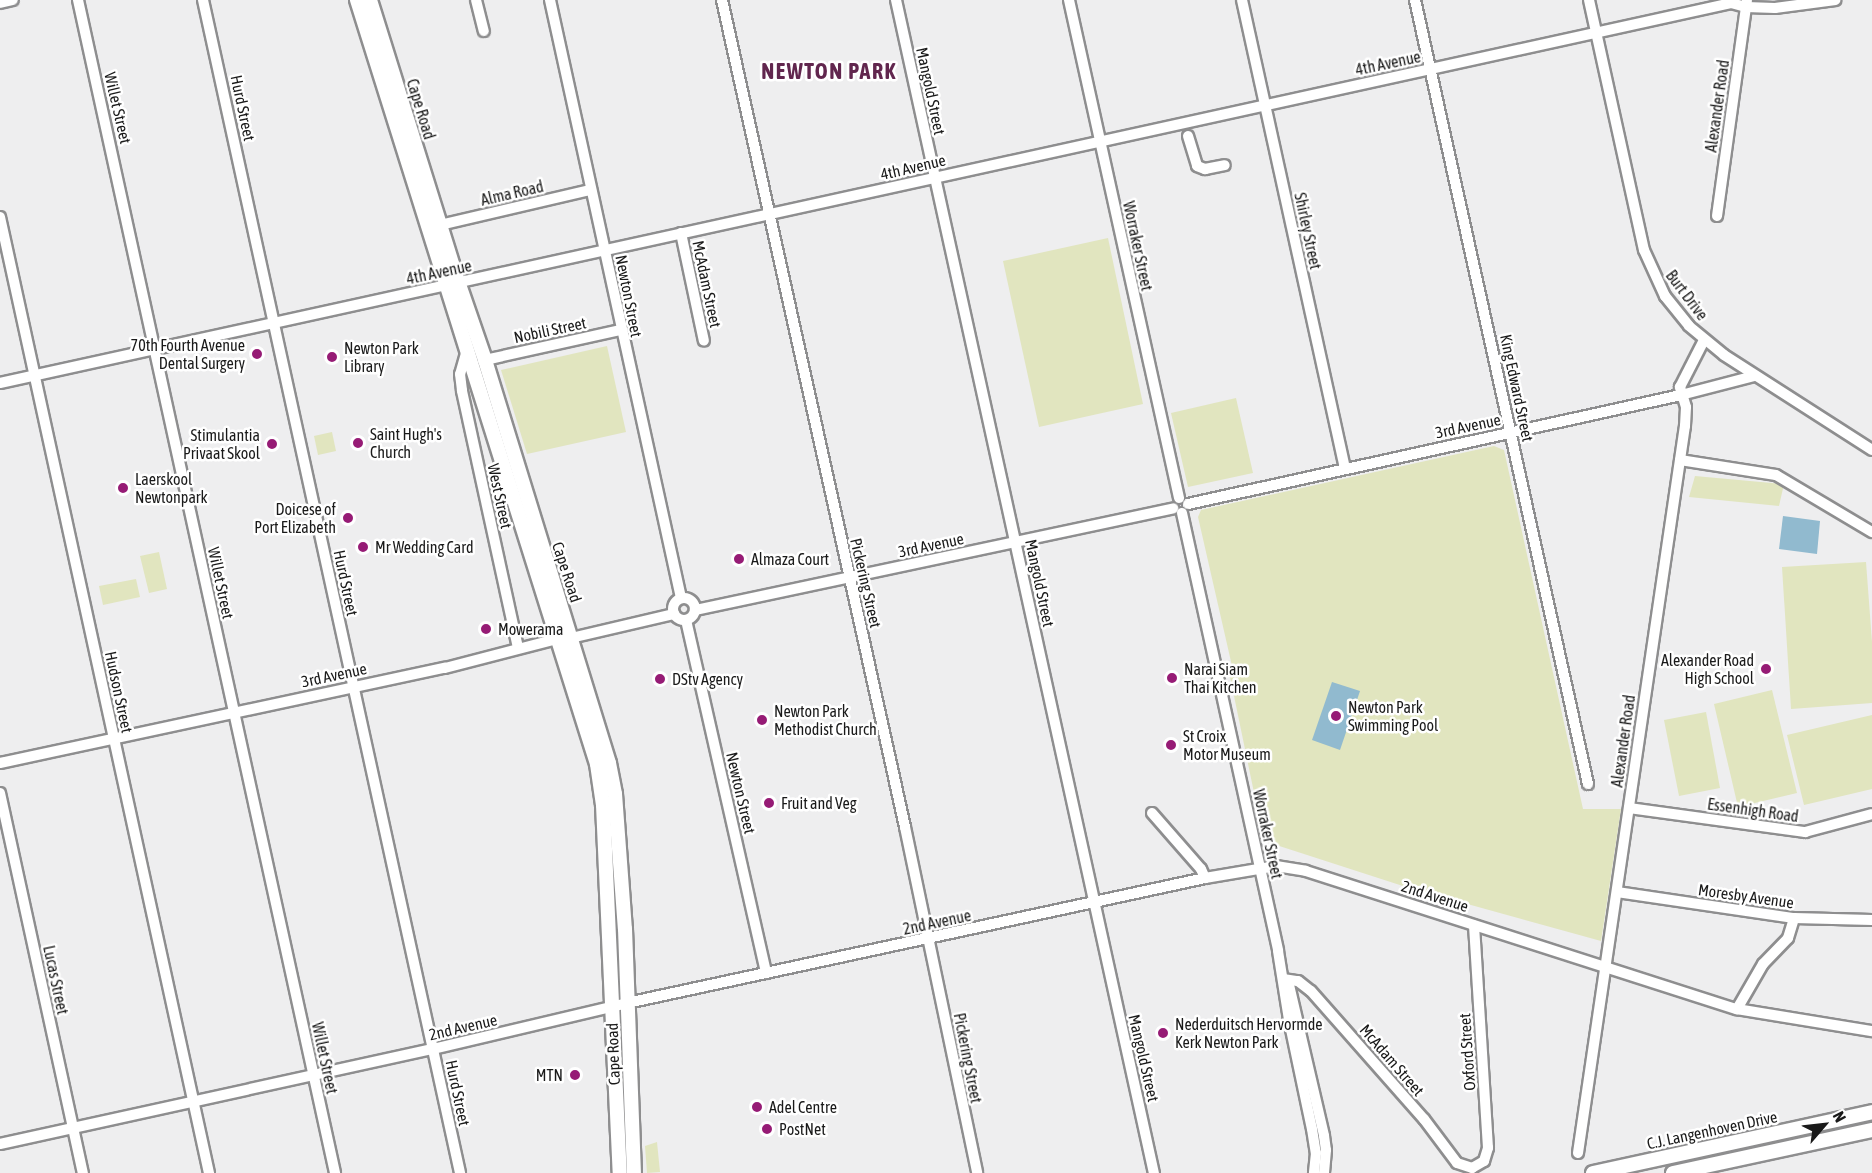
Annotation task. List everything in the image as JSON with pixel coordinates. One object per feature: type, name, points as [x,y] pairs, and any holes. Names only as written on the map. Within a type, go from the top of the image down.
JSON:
[{"type":"main road","name":"Cape Road","points":[[357,0],[453,284],[485,360],[564,638],[599,778],[603,805],[620,1173]]},
{"type":"main road","name":"Cape Road","points":[[370,0],[440,225],[467,350],[564,638],[601,732],[615,794],[625,929],[634,1173]]},
{"type":"main road","name":"C.J. Langenhoven Drive","points":[[1593,1173],[1872,1112]]},
{"type":"main road","name":"C.J. Langenhoven Drive","points":[[1673,1173],[1872,1130]]},
{"type":"street","points":[[0,3],[13,0]]},
{"type":"street","name":"Willet Street","points":[[78,0],[335,1173]]},
{"type":"street","name":"Hurd Street","points":[[203,0],[460,1173]]},
{"type":"street","points":[[476,0],[484,31]]},
{"type":"street","name":"Newton Street","points":[[550,0],[605,250],[620,330],[681,598]]},
{"type":"street","name":"Pickering Street","points":[[722,0],[929,940],[977,1173]]},
{"type":"street","name":"Mangold Street","points":[[896,0],[1154,1173]]},
{"type":"street","name":"Worraker Street","points":[[1069,0],[1259,868],[1324,1136],[1324,1173]]},
{"type":"street","name":"Shirley Street","points":[[1242,0],[1345,468]]},
{"type":"street","name":"King Edward Street","points":[[1415,0],[1588,784]]},
{"type":"street","name":"Burt Drive","points":[[1589,0],[1648,264],[1665,296],[1704,340],[1754,376],[1872,450]]},
{"type":"street","name":"4th Avenue","points":[[0,383],[1731,3],[1807,6],[1835,0]]},
{"type":"street","name":"Alexander Road","points":[[1717,216],[1746,4]]},
{"type":"street","points":[[1188,136],[1194,160],[1200,168],[1225,165]]},
{"type":"street","name":"Alma Road","points":[[440,225],[591,190]]},
{"type":"street","name":"Hudson Street","points":[[0,217],[209,1173]]},
{"type":"street","name":"McAdam Street","points":[[681,233],[704,341]]},
{"type":"street","name":"Nobili Street","points":[[485,360],[620,330]]},
{"type":"street","name":"Alexander Road","points":[[1578,1153],[1687,412],[1681,395],[1682,383],[1704,340]]},
{"type":"street","name":"West Street","points":[[467,350],[460,375],[518,648]]},
{"type":"street","name":"3rd Avenue","points":[[694,610],[1180,506],[1681,395],[1754,376]]},
{"type":"street","points":[[1680,460],[1776,475],[1872,532]]},
{"type":"street","points":[[681,598],[691,601],[694,610],[692,617],[686,620],[674,614],[673,604],[681,598]]},
{"type":"street","name":"3rd Avenue","points":[[0,763],[445,668],[518,648],[674,614]]},
{"type":"street","name":"Newton Street","points":[[686,620],[765,973]]},
{"type":"street","name":"Lucas Street","points":[[0,793],[83,1173]]},
{"type":"street","name":"Essenhigh Road","points":[[1629,808],[1804,832],[1872,814]]},
{"type":"street","points":[[1152,813],[1201,868],[1205,878]]},
{"type":"street","name":"2nd Avenue","points":[[0,1144],[765,973],[929,940],[1205,878],[1284,866],[1306,871],[1737,1009],[1872,1031]]},
{"type":"street","name":"Moresby Avenue","points":[[1617,892],[1794,918],[1872,920]]},
{"type":"street","points":[[1737,1009],[1763,964],[1788,938],[1794,918]]},
{"type":"street","name":"Oxford Street","points":[[1472,1168],[1484,1161],[1488,1148],[1474,925]]},
{"type":"street","name":"Worraker Street","points":[[1285,979],[1316,1153],[1314,1173]]},
{"type":"street","name":"McAdam Street","points":[[1285,979],[1298,981],[1311,991],[1424,1119],[1457,1163],[1463,1167],[1472,1168]]},
{"type":"green space","points":[[1108,238],[1143,404],[1039,427],[1003,261]]},
{"type":"green space","points":[[607,346],[626,432],[527,454],[501,370]]},
{"type":"green space","points":[[1236,398],[1253,473],[1188,487],[1171,413]]},
{"type":"green space","points":[[332,432],[336,451],[318,455],[314,436]]},
{"type":"green space","points":[[1494,446],[1504,450],[1583,809],[1621,809],[1601,941],[1406,887],[1264,841],[1228,667],[1232,666],[1198,517],[1201,510]]},
{"type":"green space","points":[[1695,476],[1784,484],[1779,506],[1689,497]]},
{"type":"green space","points":[[159,552],[167,589],[149,593],[140,556]]},
{"type":"green space","points":[[1866,562],[1872,642],[1872,703],[1791,709],[1782,567]]},
{"type":"green space","points":[[136,579],[140,597],[103,605],[99,586]]},
{"type":"green space","points":[[1772,690],[1797,793],[1738,807],[1714,704]]},
{"type":"green space","points":[[1706,712],[1720,788],[1679,796],[1664,720]]},
{"type":"green space","points":[[1872,715],[1872,789],[1804,805],[1787,735]]},
{"type":"green space","points":[[657,1142],[660,1172],[647,1173],[645,1146]]},
{"type":"water","points":[[1783,516],[1820,521],[1817,554],[1779,549]]},
{"type":"water","name":"Newton Park Swimming Pool","points":[[1332,682],[1360,691],[1340,750],[1312,740]]},
{"type":"place","name":"70th Fourth Avenue Dental Surgery","points":[[257,354]]},
{"type":"place","name":"Newton Park Library","points":[[332,357]]},
{"type":"place","name":"Saint Hugh's Church","points":[[358,443]]},
{"type":"place","name":"Stimulantia Privaat Skool","points":[[272,444]]},
{"type":"place","name":"Laerskool Newtonpark","points":[[123,488]]},
{"type":"place","name":"Doicese of Port Elizabeth","points":[[348,518]]},
{"type":"place","name":"Mr Wedding Card","points":[[363,547]]},
{"type":"place","name":"Almaza Court","points":[[739,559]]},
{"type":"place","name":"Mowerama","points":[[486,629]]},
{"type":"place","name":"Alexander Road High School","points":[[1766,669]]},
{"type":"place","name":"Narai Siam Thai Kitchen","points":[[1172,678]]},
{"type":"place","name":"DStv Agency","points":[[660,679]]},
{"type":"place","name":"Newton Park Swimming Pool","points":[[1336,716]]},
{"type":"place","name":"Newton Park Methodist Church","points":[[762,720]]},
{"type":"place","name":"St Croix Motor Museum","points":[[1171,745]]},
{"type":"place","name":"Fruit and Veg","points":[[769,803]]},
{"type":"place","name":"Nederduitsch Hervormde Kerk Newton Park","points":[[1163,1033]]},
{"type":"place","name":"MTN","points":[[575,1075]]},
{"type":"place","name":"Adel Centre","points":[[757,1107]]},
{"type":"place","name":"PostNet","points":[[767,1129]]},
{"type":"district","name":"NEWTON PARK","points":[[829,72]]}]
